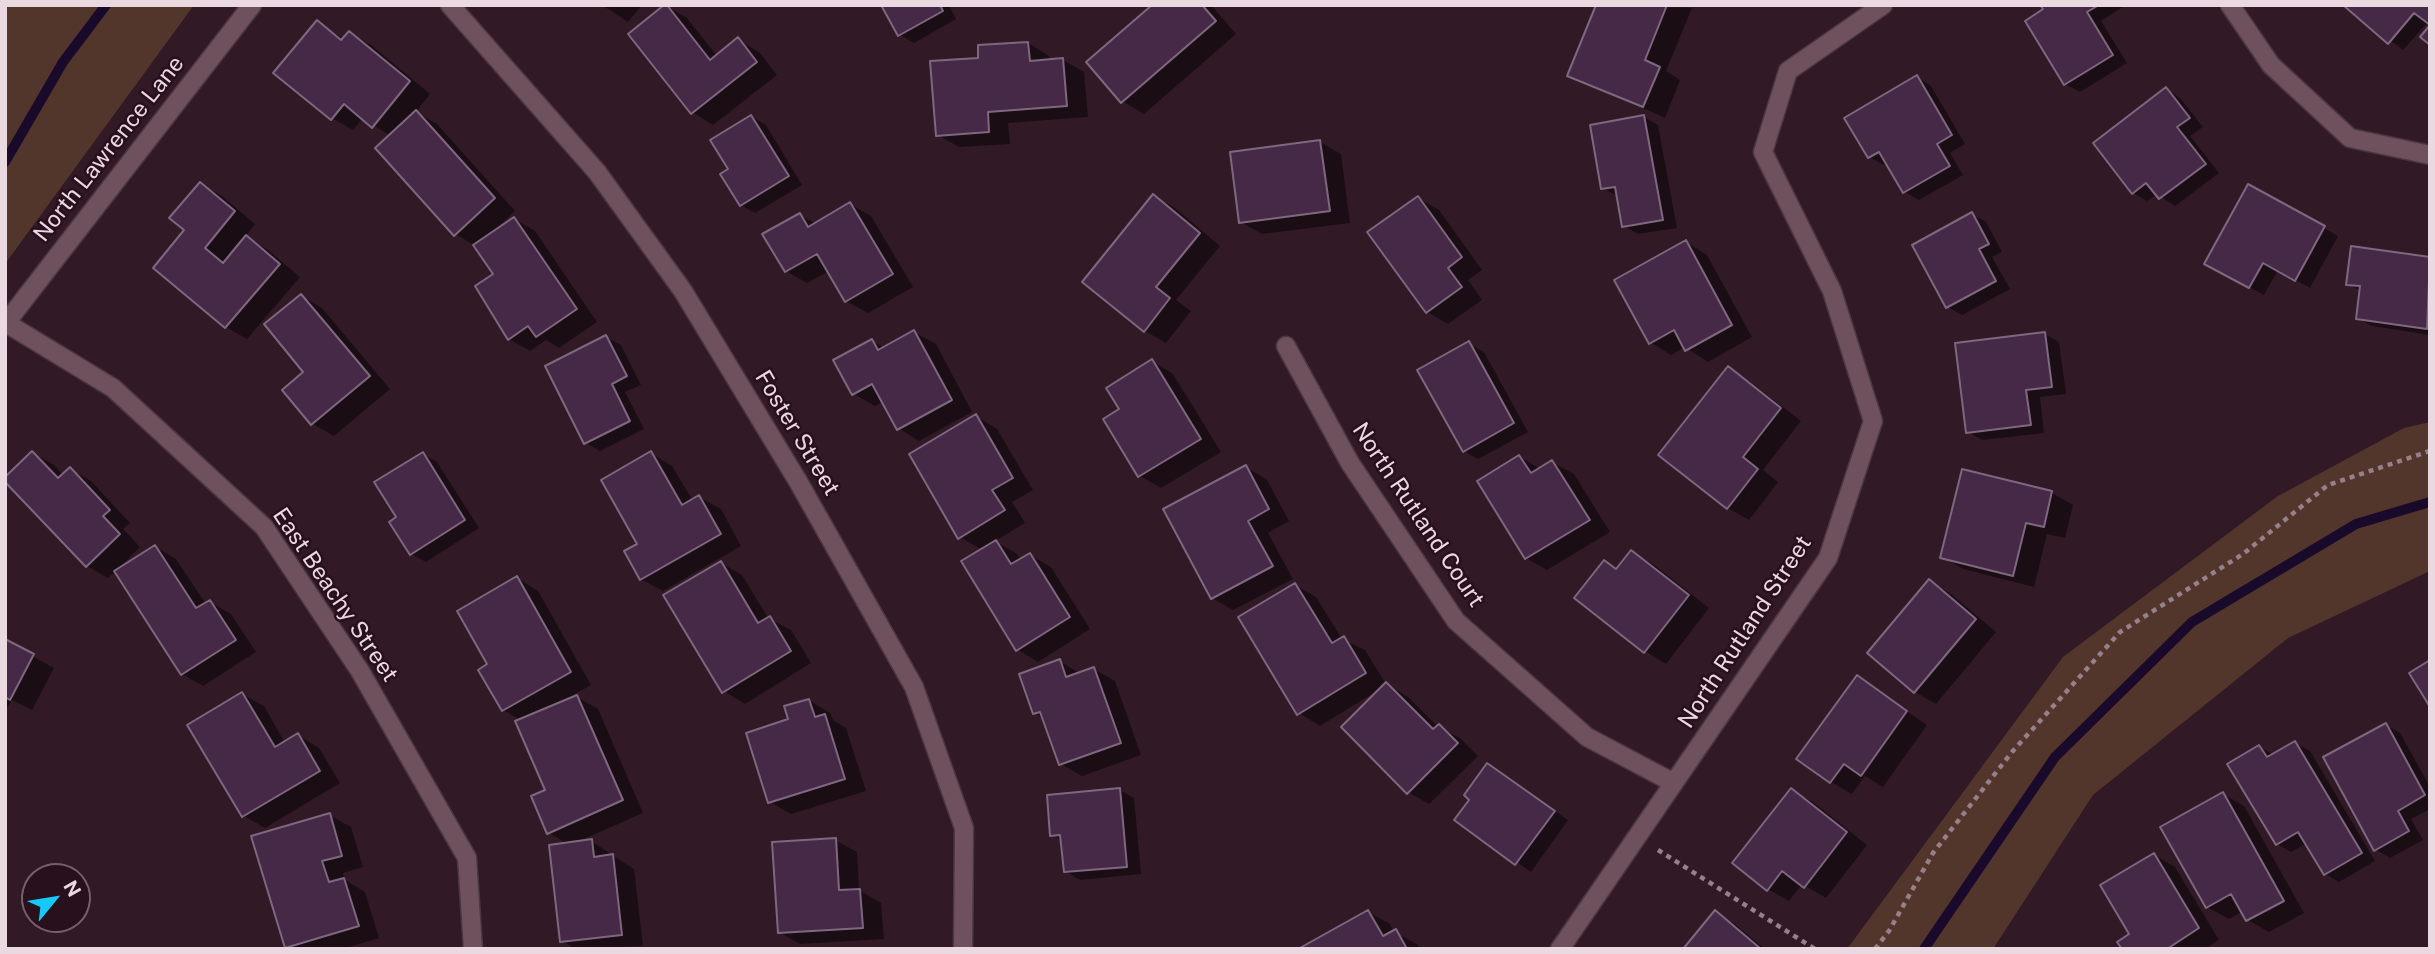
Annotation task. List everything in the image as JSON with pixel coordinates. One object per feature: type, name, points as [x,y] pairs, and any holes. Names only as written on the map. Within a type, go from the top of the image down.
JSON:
[{"type":"street","name":"North Lawrence Lane","points":[[6,323],[252,5]]},
{"type":"street","name":"Foster Street","points":[[450,5],[597,172],[683,291],[799,483],[914,687],[964,828],[963,949]]},
{"type":"street","name":"North Rutland Street","points":[[1560,949],[1828,558],[1873,421],[1832,290],[1763,152],[1788,71],[1883,5]]},
{"type":"street","points":[[2230,5],[2271,65],[2350,138],[2430,155]]},
{"type":"street","name":"East Beachy Street","points":[[6,323],[113,388],[264,527],[360,671],[467,859],[472,949]]},
{"type":"street","name":"North Rutland Court","points":[[1286,346],[1350,463],[1456,621],[1587,737],[1674,783]]},
{"type":"path","points":[[1875,949],[1889,931],[1933,853],[2012,752],[2120,632],[2243,554],[2328,485],[2430,451]]},
{"type":"path","points":[[1637,837],[1815,949]]},
{"type":"shaded area","points":[[5,5],[194,5],[5,264]]},
{"type":"shaded area","points":[[2430,422],[2430,571],[2288,638],[2093,795],[1993,949],[1847,949],[2063,657],[2278,496],[2404,428]]},
{"type":"building","points":[[667,5],[710,60],[738,37],[757,62],[691,114],[628,34]]},
{"type":"building","points":[[881,5],[940,5],[943,11],[898,36]]},
{"type":"building","points":[[1152,5],[1202,5],[1216,21],[1121,103],[1086,62]]},
{"type":"building","points":[[1596,5],[1667,5],[1645,60],[1660,67],[1643,107],[1567,76]]},
{"type":"building","points":[[2040,5],[2099,5],[2087,12],[2113,55],[2064,85],[2025,21],[2043,9]]},
{"type":"building","points":[[2343,5],[2430,5],[2430,25],[2414,13],[2388,44]]},
{"type":"building","points":[[317,20],[341,40],[349,31],[410,81],[372,128],[344,104],[331,120],[273,73]]},
{"type":"building","points":[[2430,25],[2430,45],[2420,37]]},
{"type":"building","points":[[1028,42],[1030,61],[1063,58],[1067,106],[988,112],[989,132],[936,136],[930,61],[978,58],[978,45]]},
{"type":"building","points":[[1917,75],[1952,135],[1937,144],[1950,166],[1903,193],[1879,152],[1868,158],[1844,118]]},
{"type":"building","points":[[2166,87],[2190,118],[2177,127],[2206,164],[2159,199],[2146,183],[2132,194],[2093,143]]},
{"type":"building","points":[[416,110],[495,198],[454,236],[375,148]]},
{"type":"building","points":[[751,115],[789,176],[740,206],[720,174],[728,169],[710,140]]},
{"type":"building","points":[[1644,115],[1663,220],[1622,227],[1615,187],[1601,189],[1590,125]]},
{"type":"building","points":[[1320,140],[1330,211],[1239,223],[1230,152]]},
{"type":"building","points":[[200,182],[235,211],[205,248],[223,263],[246,235],[280,264],[225,328],[153,268],[184,230],[169,218]]},
{"type":"building","points":[[2248,184],[2325,226],[2295,281],[2263,263],[2249,288],[2204,264]]},
{"type":"building","points":[[1153,194],[1200,233],[1156,287],[1170,298],[1144,332],[1082,282]]},
{"type":"building","points":[[1418,196],[1462,257],[1448,268],[1462,287],[1426,313],[1367,232]]},
{"type":"building","points":[[850,202],[893,274],[845,302],[817,254],[785,272],[762,234],[800,213],[808,227]]},
{"type":"building","points":[[1972,212],[1989,244],[1979,249],[1996,281],[1946,308],[1912,245]]},
{"type":"building","points":[[514,217],[577,309],[536,337],[528,326],[508,340],[475,286],[493,274],[473,245]]},
{"type":"building","points":[[1686,240],[1732,325],[1685,351],[1674,330],[1649,344],[1614,280]]},
{"type":"building","points":[[2351,246],[2430,257],[2427,329],[2356,319],[2360,286],[2346,285]]},
{"type":"building","points":[[301,294],[370,376],[311,425],[282,390],[303,372],[264,324]]},
{"type":"building","points":[[914,330],[952,400],[897,430],[872,384],[852,395],[833,360],[872,339],[878,350]]},
{"type":"building","points":[[2045,332],[2052,387],[2026,390],[2031,425],[1966,433],[1955,343]]},
{"type":"building","points":[[606,335],[627,376],[612,384],[630,421],[584,444],[545,366]]},
{"type":"building","points":[[1469,341],[1514,423],[1463,452],[1417,370]]},
{"type":"building","points":[[1152,359],[1201,439],[1138,477],[1103,419],[1119,409],[1106,388]]},
{"type":"building","points":[[1728,366],[1781,408],[1743,457],[1758,469],[1727,509],[1658,455]]},
{"type":"building","points":[[976,414],[1013,478],[992,490],[1005,510],[958,539],[909,454]]},
{"type":"building","points":[[32,451],[58,478],[70,467],[110,510],[103,516],[120,534],[86,567],[5,482],[5,477]]},
{"type":"building","points":[[651,451],[682,505],[699,495],[721,534],[640,580],[624,551],[637,544],[601,480]]},
{"type":"building","points":[[423,452],[465,520],[410,555],[389,522],[396,517],[374,482]]},
{"type":"building","points":[[1519,455],[1531,473],[1552,460],[1590,520],[1525,559],[1477,481]]},
{"type":"building","points":[[1246,465],[1269,509],[1248,521],[1273,566],[1211,599],[1163,509]]},
{"type":"building","points":[[1962,469],[2052,491],[2044,527],[2026,523],[2013,576],[1940,558]]},
{"type":"building","points":[[996,540],[1011,564],[1030,553],[1070,617],[1016,651],[961,561]]},
{"type":"building","points":[[155,545],[196,608],[210,600],[236,640],[181,675],[114,571]]},
{"type":"building","points":[[1631,550],[1689,595],[1644,653],[1574,598],[1604,560],[1616,569]]},
{"type":"building","points":[[721,561],[758,623],[770,616],[791,651],[722,693],[663,595]]},
{"type":"building","points":[[517,576],[571,672],[502,711],[478,670],[487,664],[457,611]]},
{"type":"building","points":[[1929,579],[1976,619],[1914,693],[1867,653]]},
{"type":"building","points":[[1295,583],[1332,643],[1344,636],[1366,673],[1297,715],[1238,617]]},
{"type":"building","points":[[5,639],[34,654],[10,700],[5,697]]},
{"type":"building","points":[[1060,659],[1066,677],[1094,667],[1121,743],[1059,765],[1040,712],[1033,714],[1019,674]]},
{"type":"building","points":[[2430,660],[2430,707],[2409,673]]},
{"type":"building","points":[[1857,675],[1907,711],[1861,776],[1844,764],[1830,783],[1796,759]]},
{"type":"building","points":[[1386,682],[1433,729],[1439,724],[1458,743],[1407,794],[1341,727]]},
{"type":"building","points":[[242,692],[275,747],[298,733],[320,771],[242,817],[187,725]]},
{"type":"building","points":[[577,695],[623,800],[547,834],[531,796],[545,790],[515,721]]},
{"type":"building","points":[[809,699],[815,717],[825,714],[845,779],[768,803],[746,733],[788,719],[784,706]]},
{"type":"building","points":[[2386,723],[2425,795],[2398,811],[2409,831],[2374,851],[2323,757]]},
{"type":"building","points":[[2295,741],[2362,853],[2324,875],[2298,832],[2276,845],[2227,764],[2259,745],[2267,757]]},
{"type":"building","points":[[1487,763],[1555,811],[1515,865],[1454,820],[1469,800],[1464,795]]},
{"type":"building","points":[[1120,788],[1127,867],[1064,872],[1060,835],[1050,836],[1047,795]]},
{"type":"building","points":[[1791,788],[1847,832],[1804,888],[1782,871],[1767,891],[1732,863]]},
{"type":"building","points":[[2223,792],[2284,901],[2246,921],[2231,894],[2206,908],[2160,827]]},
{"type":"building","points":[[330,813],[342,856],[322,861],[329,882],[344,878],[359,926],[285,948],[251,836]]},
{"type":"building","points":[[836,838],[839,890],[860,889],[863,928],[778,933],[772,842]]},
{"type":"building","points":[[592,839],[594,857],[613,854],[622,935],[560,942],[549,845]]},
{"type":"building","points":[[2154,853],[2199,928],[2167,949],[2122,949],[2117,942],[2129,934],[2100,885]]},
{"type":"building","points":[[1368,910],[1383,936],[1396,929],[1407,949],[1298,949]]},
{"type":"building","points":[[1715,910],[1761,949],[1683,949]]},
{"type":"waterway","points":[[5,162],[63,62],[106,5]]},
{"type":"waterway","points":[[1924,949],[2055,757],[2192,622],[2356,524],[2430,502]]}]
